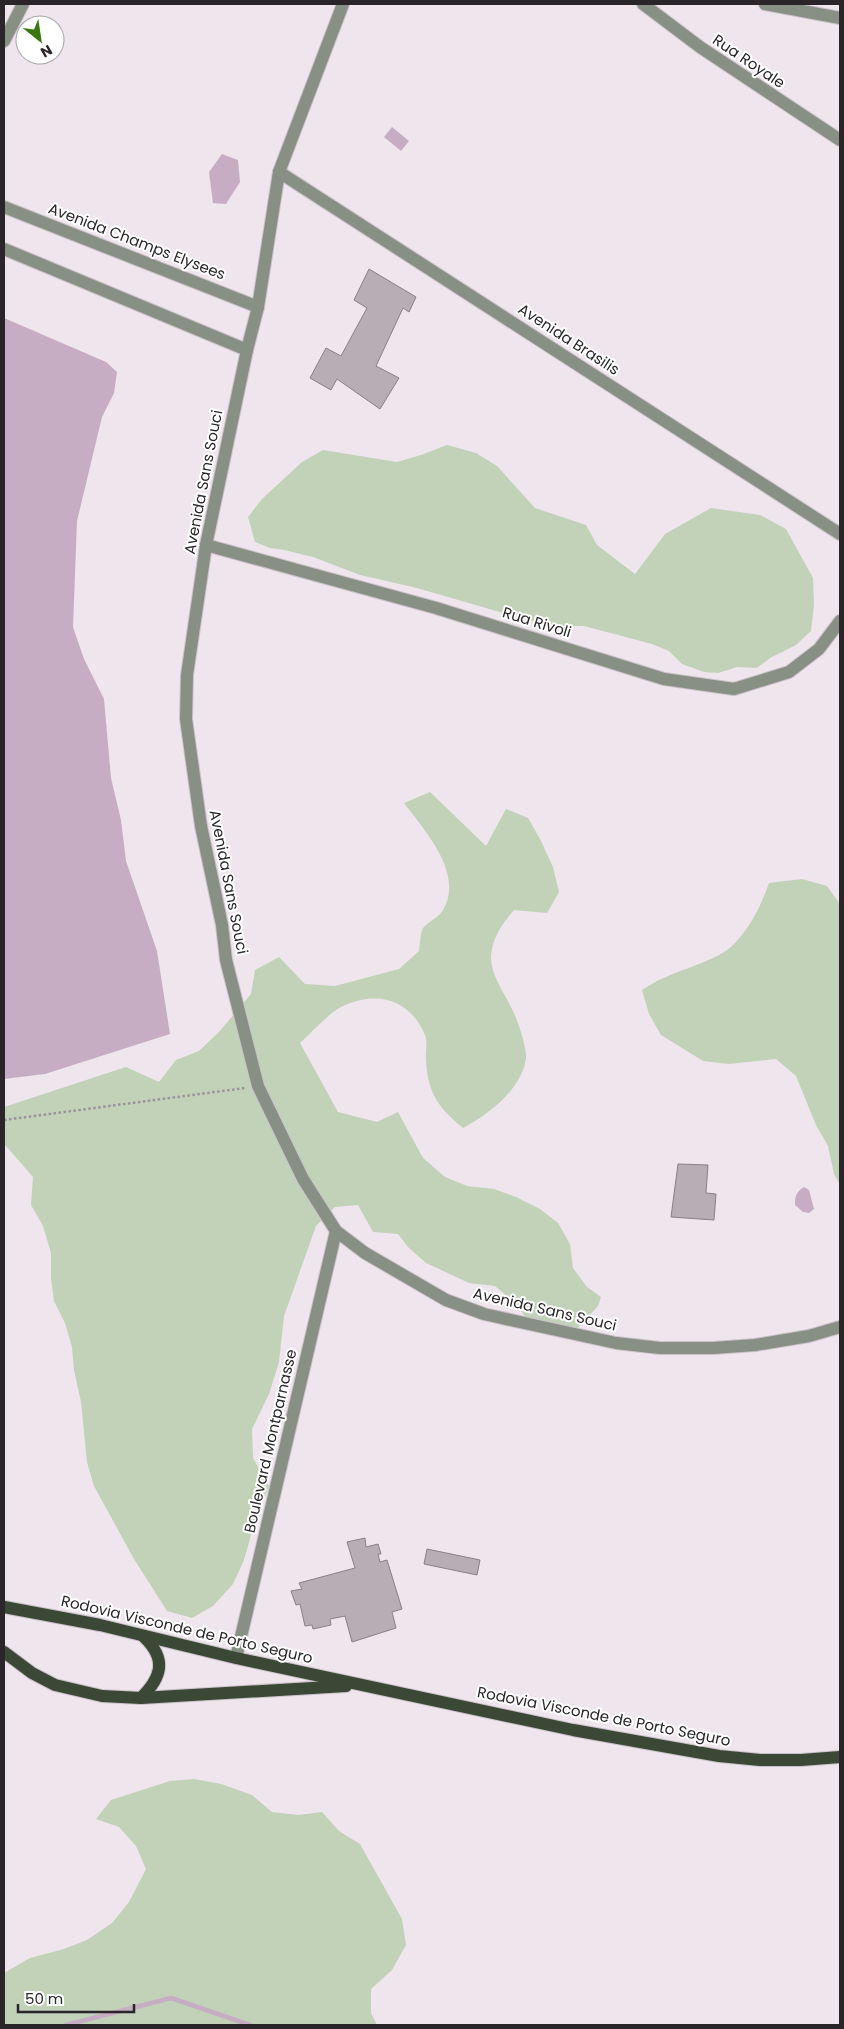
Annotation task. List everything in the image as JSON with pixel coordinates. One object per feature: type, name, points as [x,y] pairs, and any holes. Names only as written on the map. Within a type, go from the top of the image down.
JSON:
[{"type":"main road","name":"Rodovia Visconde de Porto Seguro","points":[[4,1607],[92,1623],[236,1658],[573,1730],[719,1756],[768,1760],[801,1760],[840,1756]]},
{"type":"main road","points":[[141,1698],[157,1678],[159,1660],[154,1647],[142,1636]]},
{"type":"main road","name":"Rodovia Visconde de Porto Seguro","points":[[6,1657],[32,1674],[55,1685],[102,1696],[141,1698],[363,1685]]},
{"type":"street","points":[[4,41],[23,4]]},
{"type":"street","name":"Avenida Sans Souci","points":[[342,4],[279,172],[258,307],[247,350],[206,545],[187,675],[186,719],[201,826],[222,926],[226,960],[258,1086],[303,1179],[336,1231],[365,1253],[446,1300],[484,1314],[616,1342],[660,1348],[755,1346],[809,1336],[840,1327]]},
{"type":"street","name":"Rua Royale","points":[[643,4],[700,47],[840,140]]},
{"type":"street","points":[[765,4],[840,18]]},
{"type":"street","name":"Avenida Brasilis","points":[[279,172],[840,534]]},
{"type":"street","name":"Avenida Champs Elysees","points":[[4,207],[258,307]]},
{"type":"street","points":[[4,249],[247,350]]},
{"type":"street","name":"Rua Rivoli","points":[[206,545],[436,608],[664,679],[734,689],[789,672],[818,649],[840,621]]},
{"type":"street","name":"Boulevard Montparnasse","points":[[236,1658],[336,1231]]},
{"type":"path","points":[[4,1120],[258,1086]]},
{"type":"green space","points":[[447,445],[476,453],[497,466],[535,508],[586,525],[597,545],[635,574],[665,534],[711,508],[760,515],[786,529],[813,578],[814,605],[811,631],[796,645],[770,658],[757,668],[737,667],[718,673],[704,672],[682,664],[669,651],[652,644],[584,626],[548,626],[417,588],[360,575],[313,557],[270,548],[255,542],[248,517],[262,499],[302,462],[323,450],[397,462]]},
{"type":"green space","points":[[430,792],[486,846],[506,809],[528,818],[553,867],[559,892],[547,913],[514,910],[498,932],[492,950],[493,971],[516,1018],[525,1047],[526,1059],[518,1081],[493,1109],[463,1128],[441,1107],[432,1091],[427,1073],[426,1038],[419,1023],[411,1013],[401,1006],[391,1001],[380,999],[356,1001],[343,1006],[300,1043],[338,1112],[377,1122],[398,1112],[423,1158],[445,1177],[467,1186],[494,1189],[516,1197],[540,1209],[558,1223],[570,1244],[573,1268],[587,1287],[601,1297],[598,1306],[578,1328],[555,1330],[530,1323],[515,1303],[495,1286],[469,1283],[426,1263],[408,1247],[398,1234],[373,1232],[358,1205],[335,1207],[316,1226],[284,1316],[279,1362],[269,1394],[252,1429],[253,1458],[269,1486],[244,1560],[233,1584],[213,1606],[192,1618],[167,1611],[134,1559],[94,1486],[87,1462],[81,1402],[74,1370],[72,1347],[65,1323],[54,1301],[51,1278],[51,1253],[43,1226],[31,1205],[33,1177],[4,1146],[4,1107],[126,1067],[159,1082],[176,1060],[199,1051],[219,1032],[251,994],[255,970],[279,957],[305,984],[335,986],[399,969],[419,951],[423,928],[441,913],[448,899],[449,884],[446,869],[440,855],[432,840],[404,803]]},
{"type":"green space","points":[[802,879],[827,886],[840,904],[840,1185],[834,1174],[828,1146],[816,1125],[796,1076],[776,1059],[729,1064],[703,1061],[661,1035],[649,1014],[642,990],[726,951],[750,924],[769,883]]},
{"type":"green space","points":[[194,1779],[221,1784],[252,1795],[272,1812],[298,1815],[322,1812],[339,1831],[360,1844],[402,1919],[406,1945],[392,1970],[371,1989],[371,2013],[377,2025],[4,2025],[4,1973],[30,1958],[64,1949],[87,1940],[112,1923],[129,1902],[146,1869],[136,1846],[119,1827],[96,1819],[111,1800],[170,1781]]},
{"type":"shaded area","points":[[392,127],[409,141],[401,151],[384,137]]},
{"type":"shaded area","points":[[222,154],[238,160],[240,182],[226,204],[213,203],[209,172]]},
{"type":"shaded area","points":[[4,318],[106,362],[117,372],[114,393],[102,417],[77,521],[73,627],[84,659],[104,699],[111,778],[121,820],[126,861],[157,951],[170,1034],[45,1074],[4,1079]]},
{"type":"shaded area","points":[[804,1187],[809,1190],[814,1209],[809,1213],[803,1212],[795,1205],[796,1194]]},
{"type":"building","points":[[369,269],[416,297],[409,312],[403,308],[376,366],[399,378],[380,409],[337,379],[331,390],[310,378],[326,348],[341,356],[367,308],[354,300]]},
{"type":"building","points":[[678,1164],[708,1165],[706,1193],[716,1194],[714,1220],[671,1217]]},
{"type":"building","points":[[365,1538],[366,1547],[378,1544],[381,1554],[378,1554],[380,1562],[387,1560],[402,1609],[392,1612],[396,1628],[352,1642],[345,1616],[330,1619],[331,1625],[313,1629],[312,1625],[305,1626],[300,1604],[296,1605],[291,1591],[302,1589],[299,1583],[355,1568],[347,1542]]},
{"type":"building","points":[[427,1549],[480,1560],[477,1575],[424,1564]]},
{"type":"waterway","points":[[66,2025],[171,1998],[250,2025]]}]
